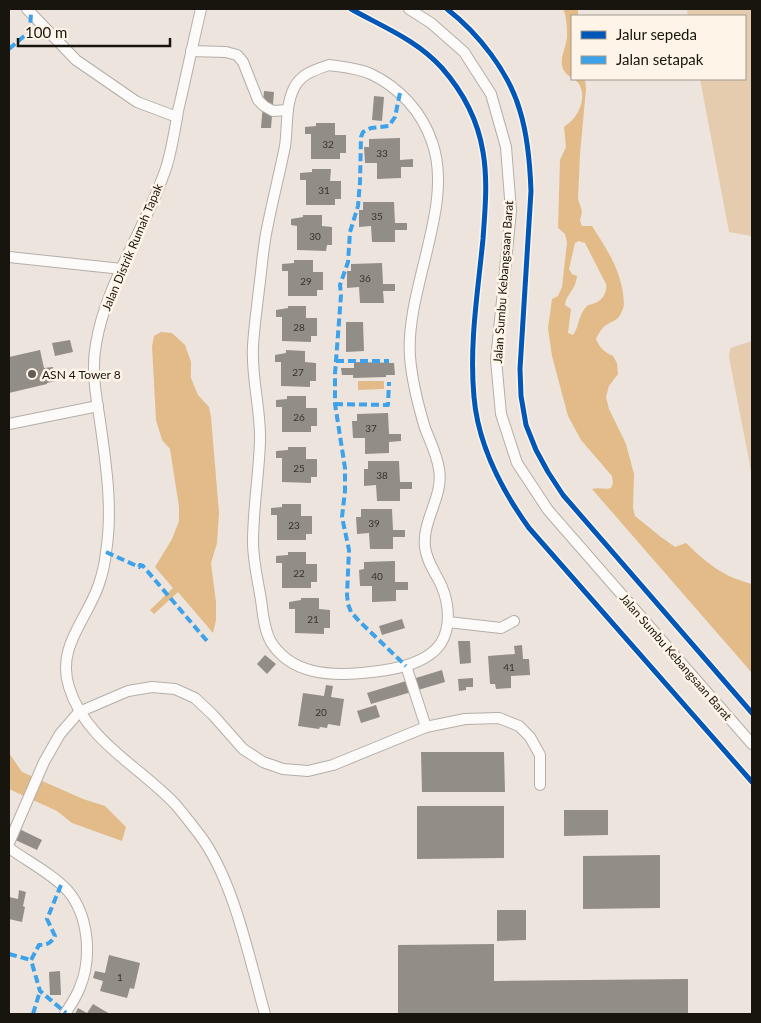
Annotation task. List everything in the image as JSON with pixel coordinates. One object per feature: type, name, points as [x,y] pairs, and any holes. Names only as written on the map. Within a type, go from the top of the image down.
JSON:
[{"type":"street","points":[[27,9],[76,60],[137,102],[177,117]]},
{"type":"street","name":"Jalan Distrik Rumah Tapak","points":[[201,9],[164,172],[153,203],[122,269],[103,316],[96,344],[93,372],[107,477],[108,515],[106,552],[98,586],[71,640],[65,661],[68,685],[79,712],[104,741],[174,803],[201,837],[219,869],[234,906],[265,1014]]},
{"type":"street","name":"Jalan Sumbu Kebangsaan Barat","points":[[409,9],[431,24],[464,52],[491,94],[506,147],[511,211],[496,360],[501,414],[517,462],[548,510],[752,744]]},
{"type":"street","points":[[191,51],[226,52],[238,55],[243,62],[258,100],[264,106],[273,110],[288,110]]},
{"type":"street","points":[[329,65],[369,72],[407,99],[423,120],[437,159],[438,184],[435,212],[414,301],[410,332],[410,357],[419,405],[440,471],[439,488],[425,532],[425,548],[429,565],[445,596],[448,622],[441,642],[431,654],[406,666],[387,671],[357,674],[317,673],[300,668],[283,656],[271,641],[264,622],[252,545],[260,436],[253,368],[253,345],[266,228],[285,143],[288,110],[293,90],[301,78],[312,70],[329,65]]},
{"type":"street","points":[[9,257],[122,269]]},
{"type":"street","points":[[9,424],[98,406]]},
{"type":"street","points":[[448,622],[502,628],[514,621]]},
{"type":"street","points":[[406,666],[426,727]]},
{"type":"street","points":[[9,843],[44,762],[60,734],[79,712],[128,691],[152,687],[175,689],[194,698],[213,715],[243,749],[263,762],[284,769],[308,771],[333,765],[426,727],[465,719],[499,718],[519,726],[530,737],[540,755],[540,785]]},
{"type":"street","points":[[9,848],[68,891],[80,911],[86,934],[87,961],[80,987],[65,1014]]},
{"type":"shaded area","points":[[563,9],[578,9],[578,15],[571,15],[571,77],[563,69],[562,64],[567,36],[566,19]]},
{"type":"shaded area","points":[[687,9],[752,9],[752,236],[729,232],[700,80],[746,80],[746,15],[688,15]]},
{"type":"shaded area","points":[[575,80],[585,80],[586,89],[580,154],[578,199],[582,211],[580,221],[582,226],[592,226],[602,242],[615,266],[623,293],[622,312],[619,317],[604,327],[596,339],[605,351],[613,356],[617,363],[618,374],[609,386],[606,397],[609,409],[626,444],[634,474],[633,508],[635,516],[675,547],[686,543],[701,557],[724,573],[752,584],[752,673],[592,489],[611,488],[613,483],[612,476],[581,440],[568,416],[552,356],[548,328],[552,299],[558,296],[562,287],[567,242],[565,234],[558,228],[560,160],[566,147],[564,127],[571,121],[579,109],[582,98],[581,88]],"holes":[[[579,241],[585,243],[606,284],[606,292],[602,298],[584,309],[573,335],[568,333],[571,309],[565,305],[575,285],[577,276],[572,274],[569,269],[575,243]]]},
{"type":"shaded area","points":[[161,332],[172,333],[185,345],[191,362],[191,378],[198,395],[209,407],[211,417],[219,513],[217,543],[211,563],[216,602],[216,620],[213,633],[178,592],[154,614],[150,610],[173,588],[155,567],[172,539],[179,521],[179,507],[170,449],[162,440],[156,420],[152,346],[154,336]]},
{"type":"shaded area","points":[[752,341],[752,476],[729,357],[730,348]]},
{"type":"shaded area","points":[[358,381],[384,381],[384,389],[358,390]]},
{"type":"shaded area","points":[[9,753],[22,772],[83,799],[105,806],[126,827],[122,841],[72,823],[57,811],[9,789]]},
{"type":"building","points":[[264,91],[274,92],[271,128],[261,128]]},
{"type":"building","points":[[374,96],[384,97],[382,121],[372,120]]},
{"type":"building","points":[[316,123],[335,123],[335,135],[346,135],[346,153],[340,153],[340,159],[311,159],[311,134],[305,134],[305,127],[316,126]]},
{"type":"building","points":[[400,138],[400,160],[413,159],[413,167],[401,167],[401,178],[377,179],[377,163],[365,163],[364,147],[369,147],[369,139]]},
{"type":"building","points":[[312,169],[331,169],[330,181],[341,181],[341,199],[335,199],[335,205],[306,205],[306,180],[300,180],[300,173],[312,172]]},
{"type":"building","points":[[363,202],[394,202],[395,223],[407,223],[407,230],[395,230],[395,242],[372,242],[371,226],[359,227],[359,210],[363,210]]},
{"type":"building","points":[[303,215],[322,215],[322,226],[332,227],[332,245],[327,245],[326,251],[297,250],[297,226],[291,225],[291,219],[303,217]]},
{"type":"building","points":[[294,260],[313,260],[313,272],[323,272],[323,290],[317,290],[317,296],[288,296],[288,271],[282,271],[282,264],[294,263]]},
{"type":"building","points":[[382,263],[383,284],[395,284],[395,291],[383,291],[384,303],[360,303],[359,287],[347,288],[347,271],[351,271],[351,264]]},
{"type":"building","points":[[288,306],[306,306],[306,318],[317,318],[317,336],[311,336],[311,342],[282,341],[282,317],[276,317],[276,310],[288,308]]},
{"type":"building","points":[[346,322],[363,322],[364,351],[346,352]]},
{"type":"building","points":[[70,340],[73,352],[55,356],[52,343]]},
{"type":"building","name":"ASN 4 Tower 8","points":[[40,350],[44,368],[53,367],[56,381],[9,393],[9,357]]},
{"type":"building","points":[[286,350],[305,351],[305,362],[316,363],[316,381],[310,381],[310,387],[281,386],[281,362],[275,362],[275,355],[286,353]]},
{"type":"building","points":[[354,362],[394,363],[395,375],[353,378],[353,375],[342,375],[341,368],[354,368]]},
{"type":"building","points":[[287,396],[306,396],[306,408],[317,408],[317,426],[311,426],[311,432],[282,432],[282,407],[276,407],[276,400],[287,399]]},
{"type":"building","points":[[388,413],[389,434],[401,434],[401,441],[389,442],[389,453],[365,454],[365,438],[353,438],[352,421],[357,421],[357,414]]},
{"type":"building","points":[[288,447],[306,447],[306,459],[317,459],[317,477],[311,477],[311,483],[282,482],[282,458],[276,458],[276,451],[288,450]]},
{"type":"building","points":[[368,461],[399,461],[400,482],[412,482],[412,489],[400,489],[400,501],[377,501],[376,485],[364,486],[364,469],[368,469]]},
{"type":"building","points":[[282,504],[301,504],[301,516],[312,516],[312,534],[306,534],[306,540],[277,540],[277,515],[271,515],[271,508],[282,507]]},
{"type":"building","points":[[361,509],[392,509],[393,530],[405,530],[405,537],[393,537],[393,549],[370,549],[369,533],[357,534],[356,517],[361,517]]},
{"type":"building","points":[[288,552],[306,552],[306,564],[317,564],[317,582],[311,582],[311,588],[282,588],[282,563],[276,563],[276,556],[288,555]]},
{"type":"building","points":[[395,561],[395,582],[408,582],[408,590],[396,590],[396,601],[372,602],[372,586],[360,586],[359,570],[364,569],[364,562]]},
{"type":"building","points":[[301,598],[319,598],[319,609],[330,610],[330,628],[324,628],[324,634],[295,633],[295,609],[289,609],[289,602],[301,600]]},
{"type":"building","points":[[402,619],[405,628],[382,635],[379,626]]},
{"type":"building","points":[[458,641],[470,641],[471,663],[460,664]]},
{"type":"building","points":[[522,645],[523,659],[529,659],[530,675],[511,676],[511,688],[496,689],[495,684],[490,684],[488,656],[515,654],[514,646]]},
{"type":"building","points":[[265,655],[276,664],[267,674],[257,664]]},
{"type":"building","points":[[442,670],[445,682],[371,704],[367,693]]},
{"type":"building","points":[[473,678],[473,687],[466,687],[466,690],[459,691],[458,679]]},
{"type":"building","points":[[326,685],[333,686],[331,697],[344,699],[340,726],[328,724],[327,728],[320,727],[319,729],[298,726],[303,693],[324,696]]},
{"type":"building","points":[[376,705],[380,717],[361,723],[357,711]]},
{"type":"building","points":[[421,752],[504,752],[505,792],[422,792]]},
{"type":"building","points":[[417,806],[504,806],[504,858],[417,859]]},
{"type":"building","points":[[564,810],[608,810],[608,835],[564,836]]},
{"type":"building","points":[[9,824],[42,840],[37,850],[9,837]]},
{"type":"building","points":[[660,855],[660,908],[583,909],[583,856]]},
{"type":"building","points":[[19,890],[26,892],[22,922],[9,919],[9,897],[18,899]]},
{"type":"building","points":[[497,910],[526,910],[526,940],[497,941]]},
{"type":"building","points":[[494,944],[494,981],[688,979],[688,1014],[398,1014],[398,945]]},
{"type":"building","points":[[109,955],[140,963],[134,989],[130,988],[127,998],[100,991],[103,981],[93,978],[95,971],[105,973]]},
{"type":"building","points":[[60,971],[61,995],[50,995],[49,972]]},
{"type":"building","points":[[93,1004],[110,1014],[75,1014],[78,1008],[87,1013]]},
{"type":"marked path","points":[[9,49],[30,31],[31,13]]},
{"type":"marked path","points":[[400,93],[395,117],[389,126],[371,128],[363,132],[361,137],[358,206],[350,232],[348,262],[340,285],[335,404],[345,468],[342,517],[349,550],[348,604],[351,612],[359,621],[406,666]]},
{"type":"marked path","points":[[336,361],[389,361]]},
{"type":"marked path","points":[[335,404],[388,405],[389,382]]},
{"type":"marked path","points":[[106,552],[139,567],[140,565],[143,566],[207,641]]},
{"type":"marked path","points":[[61,885],[47,919],[55,936],[49,943],[39,945],[31,960],[40,991],[66,1013]]},
{"type":"marked path","points":[[9,954],[31,960]]},
{"type":"marked path","points":[[33,1014],[40,991]]},
{"type":"cycle path","points":[[351,9],[422,49],[442,68],[463,97],[481,140],[485,163],[486,196],[473,337],[474,397],[480,432],[500,482],[529,528],[752,782]]},
{"type":"cycle path","points":[[447,9],[481,42],[500,68],[515,96],[525,131],[531,191],[520,369],[521,396],[526,425],[536,450],[563,495],[752,713]]},
{"type":"place","name":"ASN 4 Tower 8","points":[[32,374]]}]
